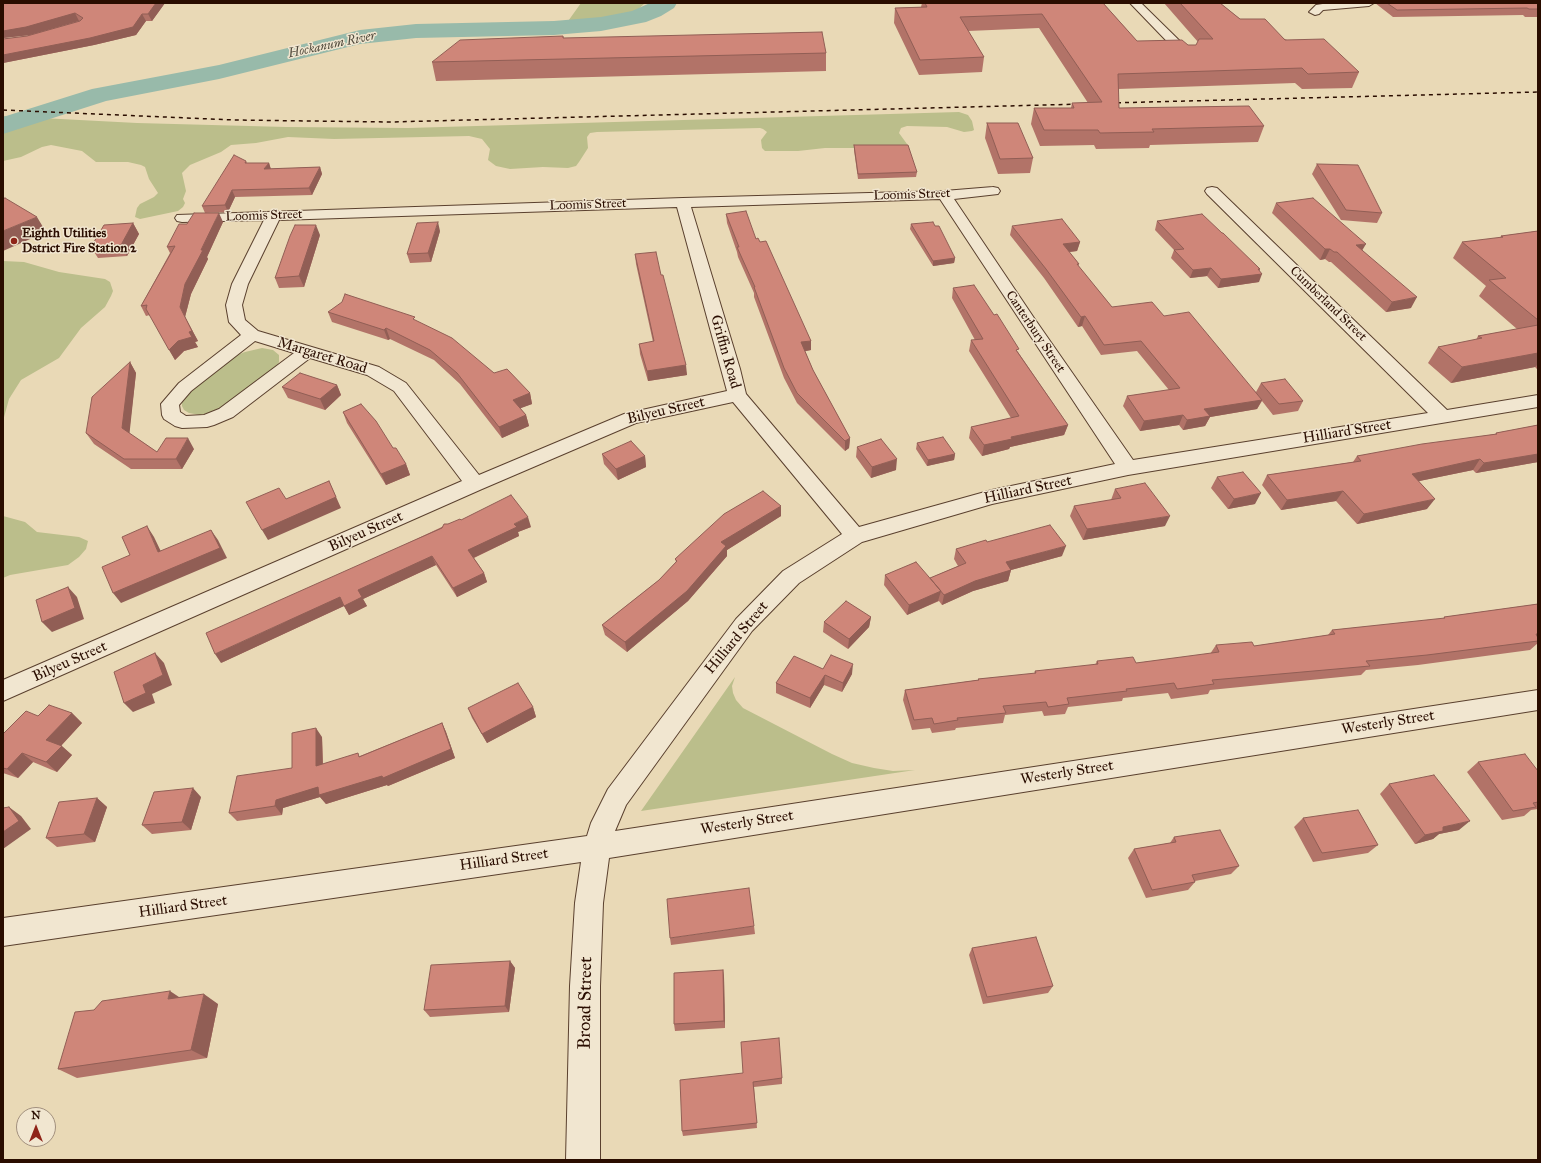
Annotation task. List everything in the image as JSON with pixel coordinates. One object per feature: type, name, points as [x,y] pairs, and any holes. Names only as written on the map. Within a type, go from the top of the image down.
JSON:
[{"type":"street","points":[[1135,3],[1186,55]]},
{"type":"street","points":[[1314,12],[1320,7],[1370,3]]},
{"type":"street","name":"Loomis Street","points":[[182,218],[944,195],[993,191]]},
{"type":"street","name":"Cumberland Street","points":[[1212,191],[1443,417]]},
{"type":"street","name":"Canterbury Street","points":[[944,195],[1026,319],[1128,468]]},
{"type":"street","name":"Griffin Road","points":[[683,202],[686,218],[731,369],[737,395],[855,536]]},
{"type":"street","name":"Margaret Road","points":[[273,216],[240,284],[234,305],[237,322],[252,335],[373,371],[400,387],[475,484]]},
{"type":"street","points":[[252,335],[185,388],[170,404],[171,415],[182,422],[207,421],[226,413],[308,351]]},
{"type":"street","name":"Bilyeu Street","points":[[3,691],[475,484],[631,418],[737,395]]},
{"type":"street","name":"Hilliard Street","points":[[3,932],[597,847],[604,823],[617,797],[744,625],[791,577],[855,536],[992,497],[1128,468],[1538,401]]},
{"type":"street","name":"Westerly Street","points":[[597,847],[1538,700]]},
{"type":"street","name":"Broad Street","points":[[583,1160],[586,979],[589,903],[597,847]]},
{"type":"green space","points":[[581,3],[645,3],[631,16],[566,24]]},
{"type":"green space","points":[[959,112],[968,115],[972,121],[974,130],[964,132],[947,127],[907,126],[901,128],[899,133],[907,144],[908,148],[825,148],[798,151],[765,151],[762,148],[761,140],[767,132],[760,128],[590,133],[587,137],[588,148],[576,166],[568,168],[543,167],[510,169],[496,166],[488,160],[490,149],[482,139],[469,136],[334,139],[288,137],[256,143],[231,145],[221,152],[190,165],[182,173],[186,191],[183,199],[185,203],[183,207],[178,211],[140,219],[135,217],[137,208],[140,204],[154,197],[158,193],[149,179],[145,167],[141,165],[128,162],[96,162],[82,151],[51,145],[42,147],[21,157],[3,161],[3,116],[137,123],[286,127],[408,128]]},
{"type":"green space","points":[[3,261],[24,262],[59,272],[105,279],[110,282],[113,291],[105,307],[81,328],[59,358],[21,380],[9,399],[3,421]]},
{"type":"green space","points":[[262,348],[273,350],[279,355],[279,362],[276,368],[217,411],[200,415],[189,413],[184,410],[182,401],[188,393],[237,355]]},
{"type":"green space","points":[[3,516],[25,522],[37,532],[79,537],[88,541],[86,549],[79,557],[68,565],[10,575],[3,578]]},
{"type":"green space","points":[[735,677],[732,686],[733,693],[736,700],[743,708],[832,754],[852,763],[874,768],[893,771],[915,770],[641,811]]},
{"type":"building","points":[[4,3],[156,3],[148,14],[142,14],[133,27],[90,38],[3,55],[3,39],[27,36],[80,21],[83,18],[75,13],[26,27],[3,31]]},
{"type":"building","points":[[925,3],[1103,3],[1137,41],[1182,40],[1188,45],[1196,45],[1199,39],[1213,39],[1180,3],[1220,3],[1240,19],[1265,19],[1285,40],[1324,39],[1359,72],[1308,74],[1302,68],[1118,74],[1119,108],[1249,106],[1264,126],[1152,129],[1154,132],[1100,133],[1098,130],[1044,130],[1034,108],[1074,108],[1072,103],[1102,102],[1042,14],[960,17],[984,57],[920,60],[895,8],[927,7]]},
{"type":"building","points":[[1387,3],[1538,3],[1538,9],[1397,10]]},
{"type":"building","points":[[822,32],[826,53],[432,62],[460,40],[563,36],[563,38]]},
{"type":"building","points":[[987,123],[1018,123],[1033,158],[1000,159]]},
{"type":"building","points":[[854,145],[908,145],[917,172],[858,174]]},
{"type":"building","points":[[234,155],[246,161],[245,163],[269,163],[264,169],[320,167],[309,188],[232,190],[225,205],[202,206]]},
{"type":"building","points":[[1317,164],[1358,165],[1382,213],[1346,210]]},
{"type":"building","points":[[5,198],[37,217],[3,231],[3,199]]},
{"type":"building","points":[[1313,198],[1366,244],[1356,245],[1417,297],[1392,302],[1337,252],[1330,249],[1325,249],[1276,203]]},
{"type":"building","points":[[746,211],[756,239],[758,238],[760,242],[766,241],[811,341],[801,342],[813,370],[850,438],[845,441],[797,393],[784,368],[755,287],[737,247],[739,247],[726,214]]},
{"type":"building","points":[[194,213],[219,213],[201,250],[203,250],[185,284],[180,307],[192,331],[189,332],[192,337],[178,341],[169,350],[146,309],[147,305],[141,306],[175,246],[167,247],[179,224],[187,224]]},
{"type":"building","points":[[1202,214],[1260,269],[1258,269],[1262,274],[1221,279],[1211,268],[1193,270],[1174,250],[1184,249],[1157,221]]},
{"type":"building","points":[[1062,219],[1080,242],[1063,244],[1079,264],[1077,264],[1112,307],[1152,302],[1164,316],[1189,312],[1262,400],[1204,409],[1210,416],[1187,420],[1183,415],[1144,421],[1127,396],[1180,388],[1141,341],[1104,345],[1085,316],[1081,317],[1012,226]]},
{"type":"building","points":[[438,222],[428,253],[407,254],[417,223]]},
{"type":"building","points":[[933,222],[935,226],[939,226],[955,258],[933,261],[911,224]]},
{"type":"building","points":[[133,223],[121,245],[91,247],[104,225]]},
{"type":"building","points":[[295,225],[316,225],[299,276],[275,278],[290,236]]},
{"type":"building","points":[[1538,231],[1538,320],[1489,280],[1506,278],[1462,242]]},
{"type":"building","points":[[656,252],[686,365],[647,371],[639,344],[654,341],[635,254]]},
{"type":"building","points":[[974,285],[994,315],[997,314],[1019,349],[1016,350],[1068,425],[1011,437],[1012,439],[984,445],[971,427],[1019,416],[971,340],[983,339],[953,288]]},
{"type":"building","points":[[345,294],[415,317],[413,319],[452,338],[494,373],[507,369],[530,393],[513,400],[526,415],[499,427],[457,373],[430,350],[386,328],[384,330],[328,312],[342,302]]},
{"type":"building","points":[[1538,325],[1538,353],[1462,367],[1438,347],[1482,338],[1478,336]]},
{"type":"building","points":[[130,362],[122,428],[157,452],[166,438],[188,438],[176,459],[124,459],[86,433],[92,397]]},
{"type":"building","points":[[300,373],[337,385],[320,399],[282,387]]},
{"type":"building","points":[[1285,379],[1303,401],[1279,404],[1261,383]]},
{"type":"building","points":[[361,404],[376,421],[393,448],[396,448],[406,464],[381,474],[343,412]]},
{"type":"building","points":[[1538,425],[1538,454],[1484,463],[1480,459],[1412,474],[1435,499],[1364,514],[1343,491],[1287,500],[1267,475],[1361,461],[1357,456],[1422,444],[1497,434],[1496,433]]},
{"type":"building","points":[[943,437],[955,454],[928,460],[917,443]]},
{"type":"building","points":[[881,439],[897,459],[872,467],[857,447]]},
{"type":"building","points":[[631,441],[645,456],[616,469],[602,454]]},
{"type":"building","points":[[1243,472],[1261,493],[1234,499],[1217,477]]},
{"type":"building","points":[[329,481],[336,497],[262,530],[246,502],[279,488],[286,499]]},
{"type":"building","points":[[1145,483],[1170,516],[1087,529],[1074,506],[1121,498],[1115,489]]},
{"type":"building","points":[[763,491],[781,506],[721,542],[726,546],[687,591],[625,642],[602,625],[659,580],[677,561],[675,559],[724,514]]},
{"type":"building","points":[[511,495],[528,517],[514,524],[517,527],[468,550],[484,573],[453,588],[432,556],[358,590],[362,597],[344,606],[340,597],[215,654],[206,633],[442,528],[444,524],[460,519],[461,520]]},
{"type":"building","points":[[1050,525],[1066,546],[1006,562],[1011,570],[975,581],[944,595],[930,578],[966,563],[956,549],[986,540],[987,542]]},
{"type":"building","points":[[147,526],[158,552],[211,530],[220,548],[113,593],[102,567],[130,555],[122,537]]},
{"type":"building","points":[[916,562],[941,591],[909,605],[885,575]]},
{"type":"building","points":[[68,587],[75,608],[42,622],[36,600]]},
{"type":"building","points":[[846,601],[871,617],[849,639],[824,622]]},
{"type":"building","points":[[1538,604],[1538,634],[1536,634],[1538,641],[1366,661],[1370,666],[1212,680],[1214,684],[1177,689],[1174,683],[1126,689],[1127,691],[1067,698],[1069,704],[1048,707],[1046,702],[1003,706],[1006,713],[957,718],[958,720],[934,724],[932,718],[914,720],[905,690],[979,680],[978,679],[1036,673],[1035,671],[1098,664],[1097,661],[1133,657],[1136,663],[1219,652],[1216,645],[1252,642],[1254,646],[1335,634],[1332,630],[1445,618],[1444,617]]},
{"type":"building","points":[[155,653],[163,675],[143,685],[146,693],[124,703],[114,672]]},
{"type":"building","points":[[831,655],[853,664],[843,683],[825,675],[810,698],[776,683],[794,656],[823,669]]},
{"type":"building","points":[[518,683],[533,707],[482,734],[468,708]]},
{"type":"building","points":[[49,705],[72,713],[46,740],[62,746],[46,762],[22,753],[7,769],[3,768],[3,734],[26,711],[38,716]]},
{"type":"building","points":[[442,723],[451,749],[383,778],[382,776],[319,795],[318,787],[276,800],[275,806],[229,813],[237,776],[292,768],[292,733],[316,728],[316,766],[358,753],[359,757]]},
{"type":"building","points":[[1525,754],[1538,771],[1538,802],[1533,803],[1536,807],[1513,811],[1478,762]]},
{"type":"building","points":[[1434,775],[1470,821],[1443,827],[1443,831],[1425,835],[1389,784]]},
{"type":"building","points":[[193,788],[182,822],[142,825],[154,792]]},
{"type":"building","points":[[97,798],[84,834],[46,838],[59,802]]},
{"type":"building","points":[[9,807],[19,821],[3,832],[3,808]]},
{"type":"building","points":[[1358,810],[1378,845],[1322,853],[1303,818]]},
{"type":"building","points":[[1220,830],[1239,866],[1192,875],[1195,882],[1152,890],[1134,849],[1176,842],[1174,837]]},
{"type":"building","points":[[749,888],[754,926],[670,938],[667,899]]},
{"type":"building","points":[[1036,937],[1053,986],[987,997],[972,948]]},
{"type":"building","points":[[510,961],[505,1006],[424,1010],[431,965]]},
{"type":"building","points":[[723,970],[724,1021],[674,1024],[674,973]]},
{"type":"building","points":[[170,991],[168,999],[204,994],[191,1050],[58,1069],[75,1012],[94,1010],[102,1001]]},
{"type":"building","points":[[779,1038],[782,1078],[753,1082],[757,1123],[682,1131],[680,1080],[743,1073],[741,1042]]},
{"type":"waterway","name":"Hockanum River","points":[[3,126],[101,94],[219,72],[360,37],[416,31],[554,28],[601,24],[638,17],[653,11],[666,3]]},
{"type":"railway","points":[[1109,103],[1538,92]]},
{"type":"railway","points":[[3,110],[234,120],[390,122],[1083,104]]},
{"type":"place","name":"Eighth Utilities Dstrict Fire Station 2","points":[[14,241]]}]
